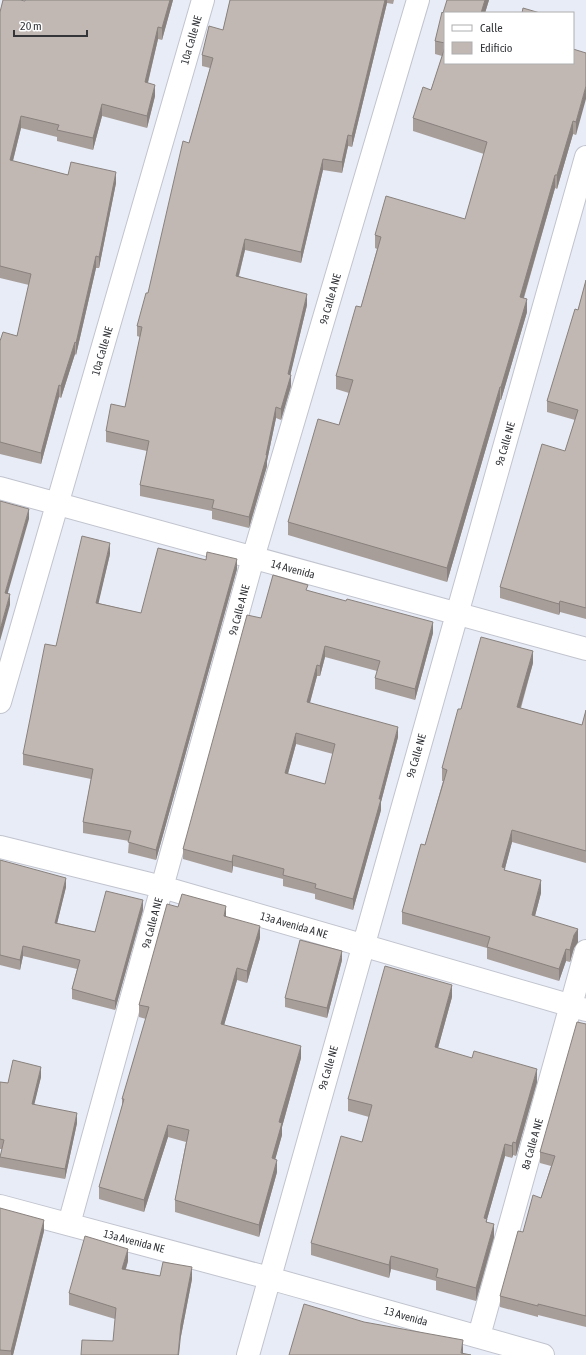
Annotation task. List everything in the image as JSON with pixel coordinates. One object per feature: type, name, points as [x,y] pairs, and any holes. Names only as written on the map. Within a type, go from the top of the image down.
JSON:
[{"type":"street","name":"10a Calle NE","points":[[0,702],[203,0]]},
{"type":"street","name":"9a Calle A NE","points":[[69,1224],[253,558],[418,0]]},
{"type":"street","name":"9a Calle NE","points":[[248,1355],[586,157]]},
{"type":"street","name":"14 Avenida","points":[[0,488],[586,649]]},
{"type":"street","name":"13a Avenida A NE","points":[[0,847],[162,887],[578,1008]]},
{"type":"street","name":"8a Calle A NE","points":[[478,1336],[578,1008],[586,951]]},
{"type":"street","name":"13a Avenida NE","points":[[0,1206],[269,1278]]},
{"type":"street","name":"13 Avenida","points":[[269,1278],[543,1355]]},
{"type":"building","points":[[3,0],[170,0],[162,28],[158,27],[145,82],[155,85],[147,116],[102,104],[93,138],[57,130],[59,125],[21,116],[10,160],[68,175],[71,162],[116,172],[99,257],[96,256],[76,343],[75,342],[61,386],[59,385],[41,453],[0,442],[0,341],[3,332],[17,336],[31,274],[0,266],[0,12]]},
{"type":"building","points":[[230,0],[385,0],[352,136],[348,135],[342,162],[323,159],[301,252],[245,239],[236,276],[307,294],[288,374],[291,375],[281,409],[276,407],[267,455],[249,517],[212,508],[214,500],[140,485],[149,441],[106,431],[111,404],[125,407],[142,327],[137,326],[146,293],[148,293],[183,141],[189,143],[213,58],[202,55],[209,26],[223,30]]},
{"type":"building","points":[[447,0],[485,0],[481,12],[444,12],[444,43],[435,41],[442,12],[443,13]]},
{"type":"building","points":[[523,8],[537,12],[522,12]]},
{"type":"building","points":[[574,49],[586,53],[586,86],[576,122],[573,121],[557,175],[555,175],[520,297],[527,299],[447,568],[288,522],[318,419],[339,425],[353,380],[336,376],[356,306],[361,307],[381,237],[375,235],[386,196],[465,219],[487,142],[413,118],[423,87],[431,90],[444,50],[444,64],[574,64]]},
{"type":"building","points":[[586,280],[586,608],[560,601],[559,604],[500,587],[542,444],[565,451],[578,410],[547,401],[575,309],[578,310]]},
{"type":"building","points":[[0,501],[29,509],[5,593],[10,594],[0,630]]},
{"type":"building","points":[[82,536],[110,543],[96,603],[141,613],[158,548],[206,560],[207,552],[237,559],[156,850],[128,842],[131,831],[83,822],[93,769],[23,754],[45,644],[56,646]]},
{"type":"building","points":[[273,575],[308,585],[306,590],[346,601],[347,599],[433,622],[415,689],[375,678],[380,661],[325,646],[320,666],[317,665],[307,702],[398,727],[379,799],[381,799],[353,899],[315,888],[316,884],[283,875],[284,869],[233,855],[232,862],[183,849],[247,615],[261,618]],"holes":[[[296,733],[335,744],[325,784],[285,773]]]},
{"type":"building","points":[[481,637],[533,651],[517,707],[582,725],[586,710],[586,851],[512,830],[502,867],[505,868],[504,870],[541,880],[532,915],[578,929],[574,935],[570,950],[566,949],[559,969],[487,947],[490,937],[402,912],[421,844],[425,845],[447,770],[442,768],[458,709],[461,709]]},
{"type":"building","points":[[0,860],[66,878],[55,923],[95,932],[106,891],[143,900],[115,1001],[72,989],[80,960],[23,946],[20,960],[0,955]]},
{"type":"building","points":[[182,894],[226,906],[224,916],[260,926],[247,971],[237,968],[221,1024],[301,1046],[279,1122],[282,1123],[272,1158],[277,1160],[259,1225],[175,1200],[189,1130],[168,1125],[144,1200],[99,1187],[124,1099],[122,1099],[149,1007],[139,1005],[167,904],[178,907]]},
{"type":"building","points":[[300,940],[342,951],[327,1008],[285,998]]},
{"type":"building","points":[[385,966],[452,985],[435,1047],[472,1058],[474,1051],[537,1069],[516,1143],[513,1142],[512,1146],[505,1144],[484,1218],[487,1219],[486,1222],[494,1224],[476,1288],[436,1277],[438,1269],[391,1256],[389,1265],[311,1243],[341,1136],[362,1142],[372,1105],[348,1099]]},
{"type":"building","points":[[577,1022],[586,1024],[586,1316],[500,1296],[518,1231],[523,1232],[533,1195],[541,1198],[555,1156],[540,1152]]},
{"type":"building","points":[[13,1060],[41,1067],[32,1104],[77,1113],[65,1169],[0,1157],[4,1140],[0,1139],[0,1082],[8,1083]]},
{"type":"building","points":[[0,1208],[44,1220],[11,1351],[0,1350]]},
{"type":"building","points":[[85,1236],[128,1249],[122,1269],[160,1276],[163,1262],[192,1267],[181,1324],[178,1355],[81,1355],[82,1340],[113,1341],[116,1308],[69,1293]]},
{"type":"building","points":[[304,1304],[364,1322],[463,1340],[461,1353],[471,1355],[289,1355]]}]
